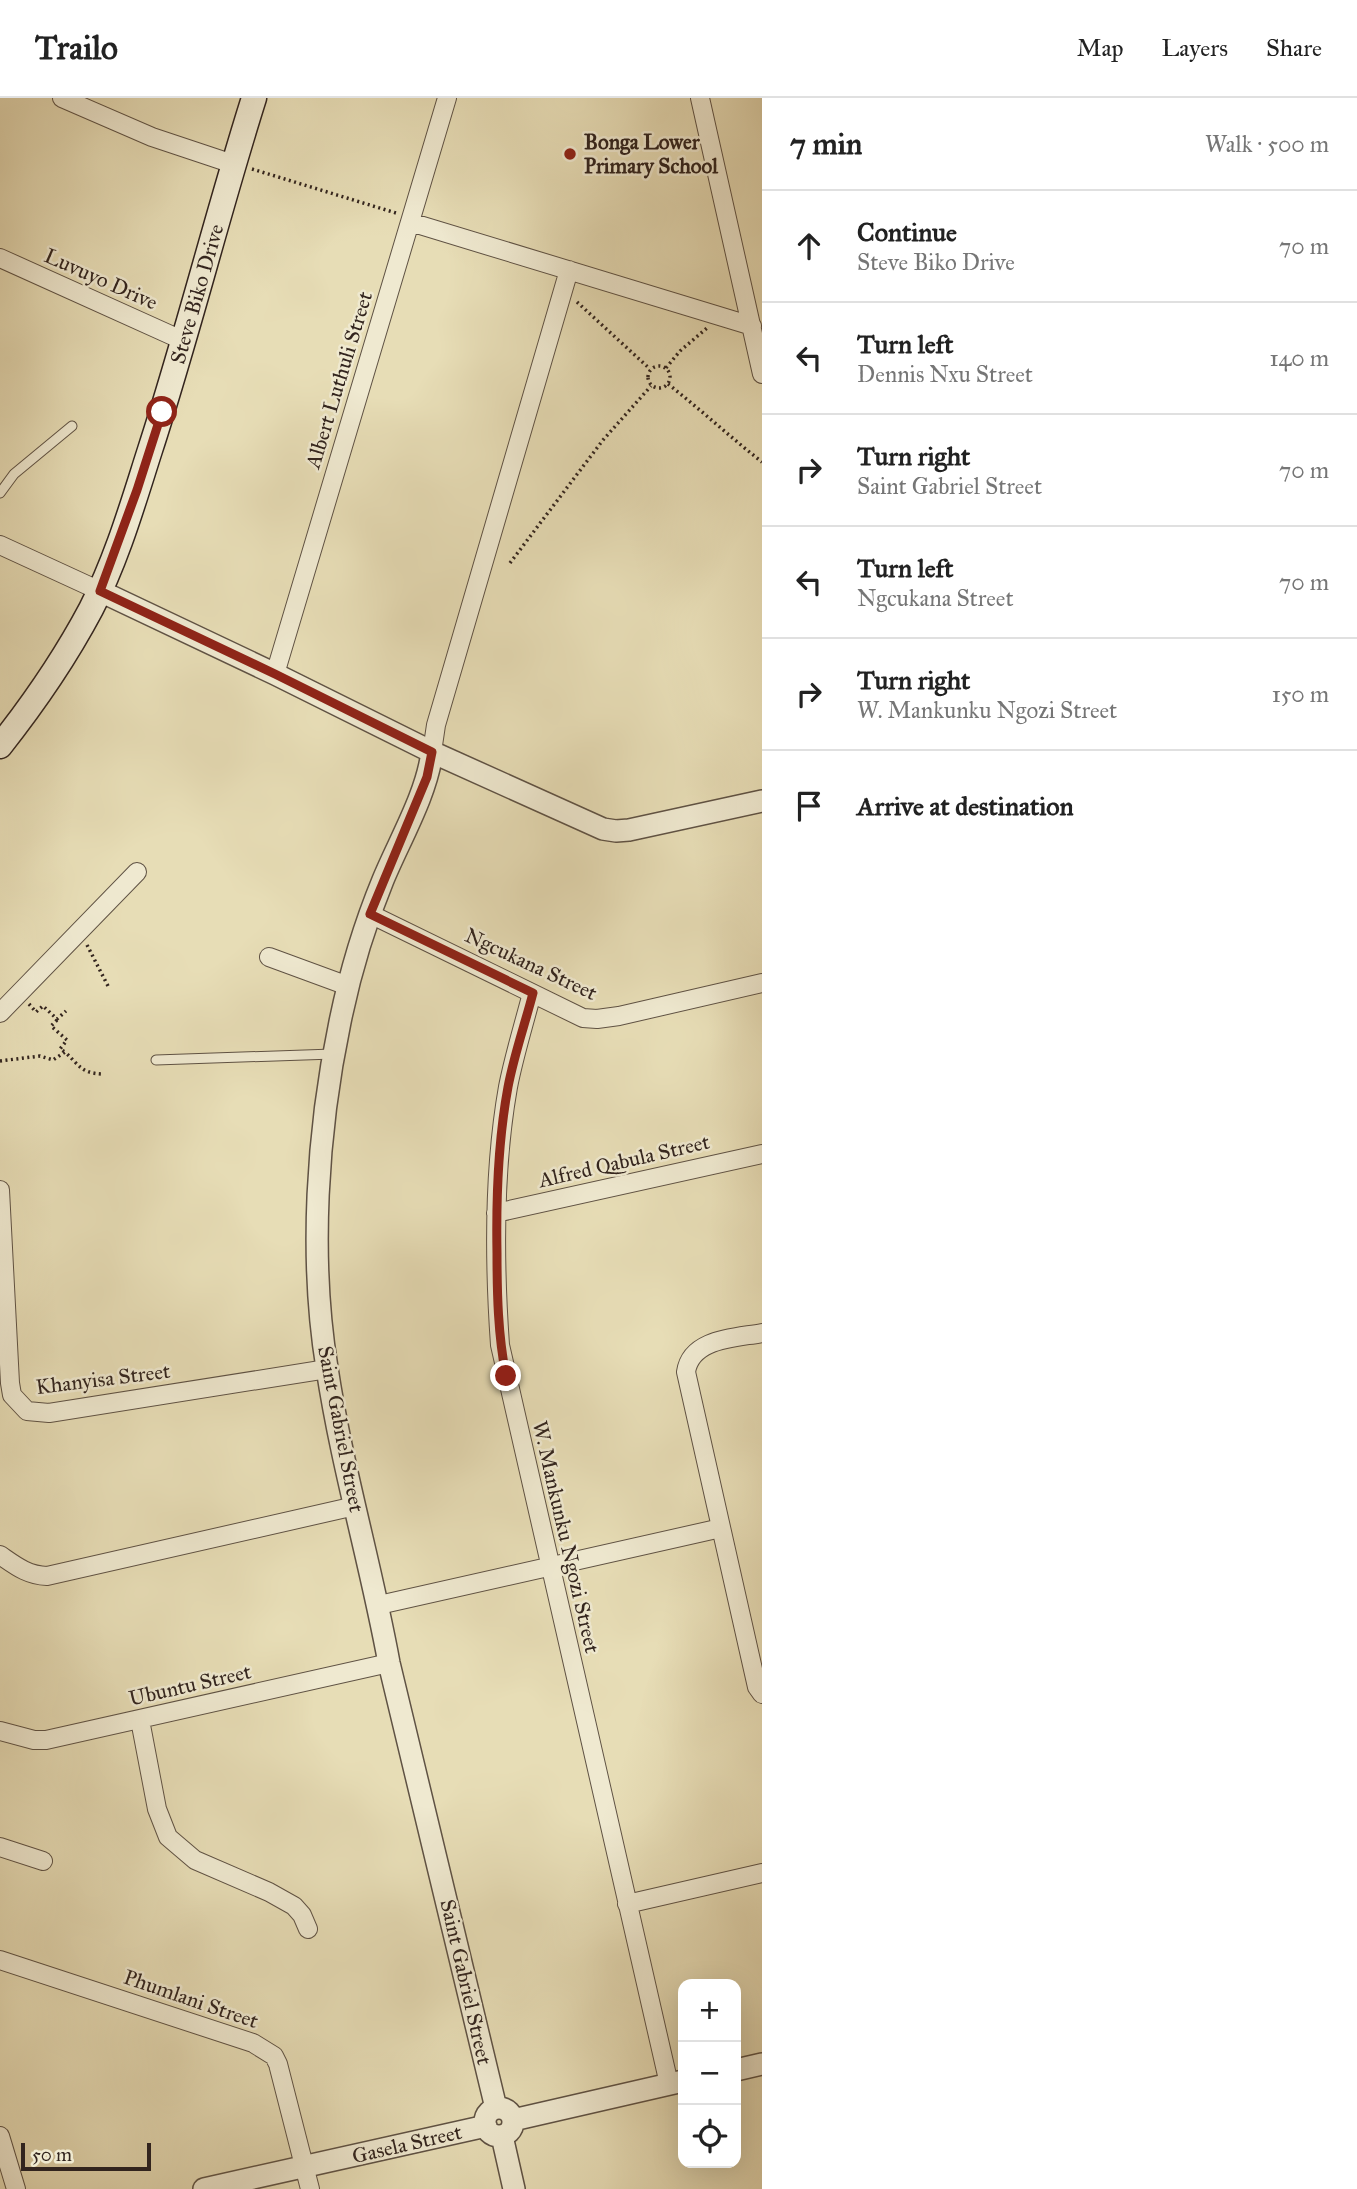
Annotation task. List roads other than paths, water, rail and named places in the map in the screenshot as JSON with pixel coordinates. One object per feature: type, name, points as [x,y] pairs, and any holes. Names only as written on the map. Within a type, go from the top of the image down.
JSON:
[{"type":"main road","name":"Steve Biko Drive","points":[[0,746],[56,669],[100,591],[137,490],[240,166],[254,98]]},
{"type":"street","points":[[62,98],[152,137],[240,166]]},
{"type":"street","name":"Albert Luthuli Street","points":[[275,674],[406,218],[447,98]]},
{"type":"street","points":[[699,98],[762,374]]},
{"type":"street","points":[[406,218],[751,326]]},
{"type":"street","name":"Luvuyo Drive","points":[[0,258],[184,341]]},
{"type":"street","points":[[432,752],[436,725],[569,271]]},
{"type":"street","points":[[0,545],[275,674],[432,752],[603,829],[616,831],[762,801]]},
{"type":"street","name":"Saint Gabriel Street","points":[[432,752],[427,777],[370,914],[348,986],[333,1054],[321,1148],[317,1256],[327,1369],[355,1506],[379,1605],[389,1663],[514,2189]]},
{"type":"street","points":[[0,1013],[137,872]]},
{"type":"street","name":"Ngcukana Street","points":[[370,914],[577,1015],[597,1019],[762,983]]},
{"type":"street","points":[[269,957],[348,986]]},
{"type":"street","name":"W. Mankunku Ngozi Street","points":[[533,993],[509,1086],[501,1148],[496,1213],[500,1345],[626,1904],[676,2083]]},
{"type":"street","name":"Alfred Qabula Street","points":[[496,1213],[762,1154]]},
{"type":"street","name":"Khanyisa Street","points":[[0,1190],[10,1383],[12,1395],[27,1411],[49,1413],[327,1369]]},
{"type":"street","points":[[762,1333],[704,1346],[691,1356],[686,1366],[757,1687],[762,1694]]},
{"type":"street","points":[[0,1555],[23,1571],[47,1576],[355,1506]]},
{"type":"street","points":[[379,1605],[721,1528]]},
{"type":"street","name":"Ubuntu Street","points":[[0,1731],[34,1740],[46,1740],[389,1663]]},
{"type":"street","points":[[140,1720],[157,1809],[168,1838],[195,1860],[269,1892],[294,1906],[302,1915],[307,1929]]},
{"type":"street","points":[[0,1847],[43,1861]]},
{"type":"street","points":[[626,1904],[762,1873]]},
{"type":"street","name":"Phumlani Street","points":[[0,1960],[253,2043],[266,2050],[274,2056],[278,2064],[310,2189]]},
{"type":"street","points":[[741,2069],[762,2064]]},
{"type":"street","name":"Gasela Street","points":[[204,2189],[676,2083]]},
{"type":"street","points":[[0,2136],[16,2189]]},
{"type":"lane","points":[[0,493],[14,474],[72,426]]},
{"type":"lane","points":[[156,1060],[333,1054]]},
{"type":"place","name":"Bonga Lower Primary School","points":[[570,154]]}]
